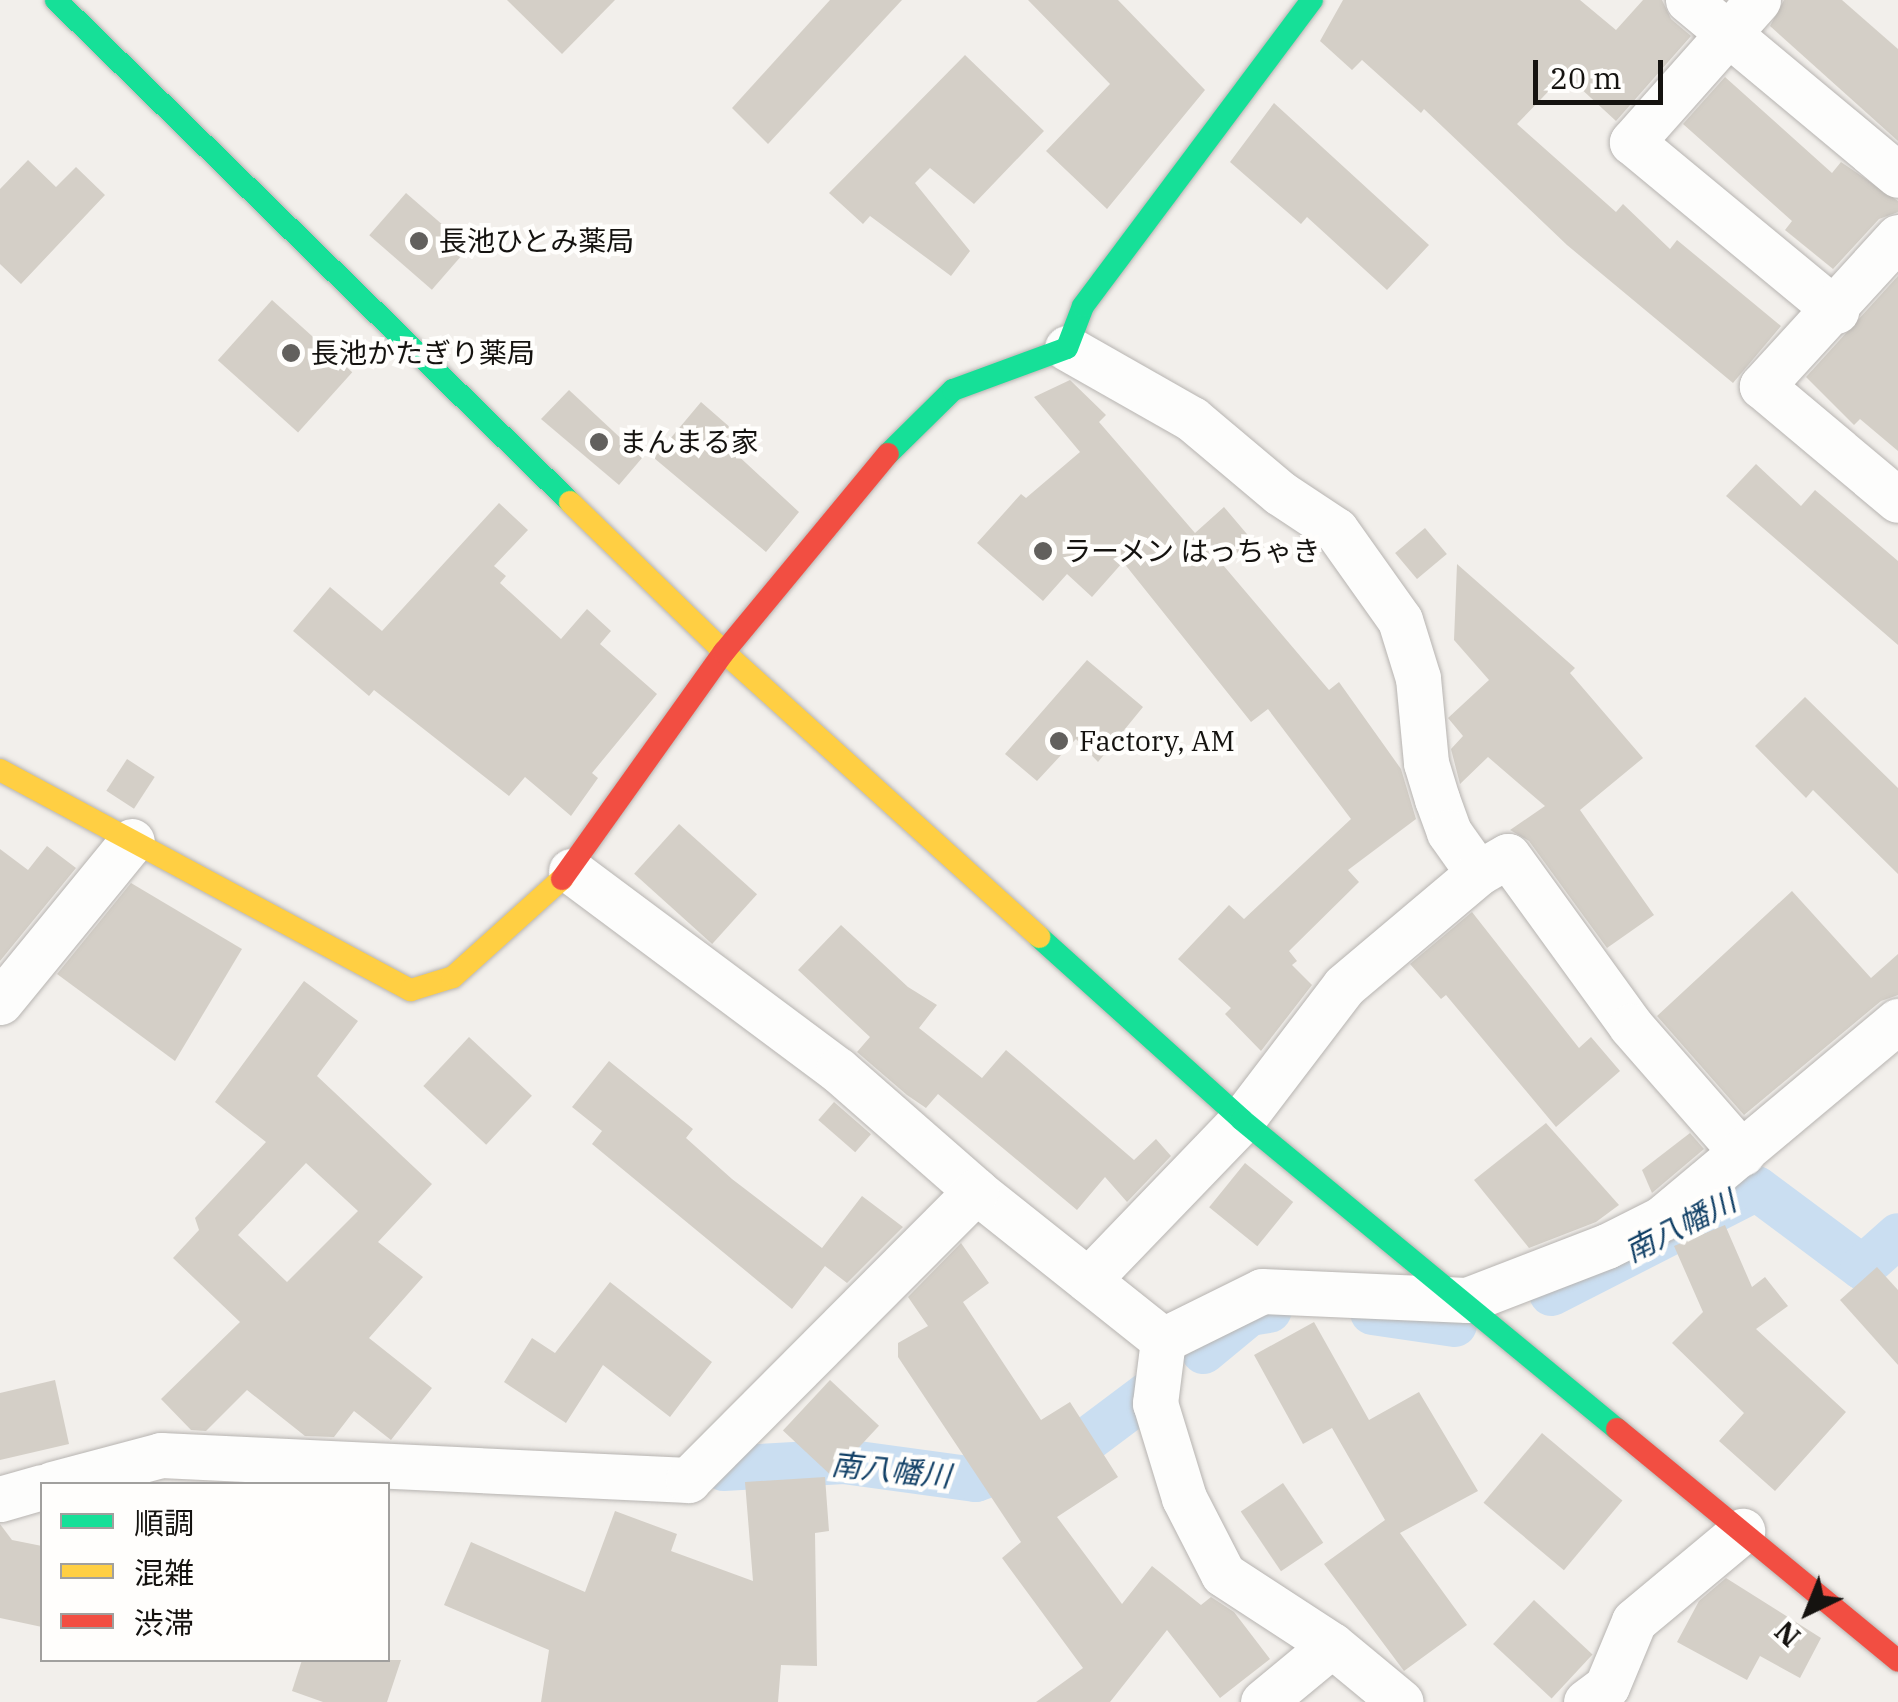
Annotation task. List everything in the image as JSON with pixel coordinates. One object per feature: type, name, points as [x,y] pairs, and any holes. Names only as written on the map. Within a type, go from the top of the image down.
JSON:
[{"type":"street","points":[[56,0],[724,652],[1242,1120],[1467,1300],[1898,1661]]},
{"type":"street","points":[[0,770],[411,990],[454,977],[571,871],[724,652],[893,448],[952,390],[1067,348],[1083,306],[1312,0]]},
{"type":"street","points":[[1688,0],[1898,175]]},
{"type":"street","points":[[1758,0],[1632,142],[1836,311]]},
{"type":"street","points":[[1898,237],[1836,311],[1762,386],[1898,500]]},
{"type":"street","points":[[1067,348],[1192,420],[1280,493],[1336,530],[1400,620],[1418,678],[1437,800],[1449,832],[1478,873]]},
{"type":"street","points":[[0,1002],[132,840]]},
{"type":"street","points":[[1088,1280],[1242,1120],[1344,986],[1478,873],[1508,856],[1631,1026],[1742,1153]]},
{"type":"street","points":[[571,871],[838,1070],[976,1191],[1163,1340]]},
{"type":"street","points":[[1163,1340],[1262,1291],[1467,1300],[1661,1219],[1898,1022]]},
{"type":"street","points":[[59,1482],[160,1455],[688,1480],[976,1191]]},
{"type":"street","points":[[1163,1340],[1155,1403],[1184,1498],[1224,1574],[1332,1645],[1401,1702]]},
{"type":"street","points":[[0,1499],[40,1488]]},
{"type":"street","points":[[1586,1702],[1608,1686],[1634,1621],[1742,1530]]},
{"type":"street","points":[[1263,1702],[1332,1645]]},
{"type":"building","points":[[507,0],[615,0],[562,54]]},
{"type":"building","points":[[830,0],[902,0],[768,144],[732,108]]},
{"type":"building","points":[[1028,0],[1118,0],[1205,90],[1107,209],[1046,151],[1110,84]]},
{"type":"building","points":[[1343,0],[1580,0],[1616,30],[1643,0],[1662,0],[1671,19],[1691,36],[1616,121],[1565,74],[1517,124],[1616,212],[1623,204],[1670,249],[1677,240],[1781,326],[1733,383],[1567,245],[1424,109],[1421,113],[1362,60],[1352,70],[1320,41]]},
{"type":"building","points":[[1784,0],[1842,0],[1898,49],[1898,141],[1770,26]]},
{"type":"building","points":[[965,55],[1044,131],[974,204],[930,168],[915,183],[970,251],[951,276],[870,216],[863,224],[829,193]]},
{"type":"building","points":[[1725,77],[1832,173],[1841,162],[1898,201],[1898,212],[1879,219],[1833,269],[1785,230],[1792,221],[1683,124]]},
{"type":"building","points":[[1274,103],[1429,245],[1387,290],[1307,217],[1301,224],[1230,162]]},
{"type":"building","points":[[28,160],[56,187],[76,167],[105,195],[21,284],[0,264],[0,189]]},
{"type":"building","points":[[406,193],[469,247],[432,290],[369,235]]},
{"type":"building","points":[[1898,276],[1898,451],[1860,419],[1854,425],[1806,377]]},
{"type":"building","points":[[272,300],[352,372],[298,432],[218,360]]},
{"type":"building","points":[[1070,380],[1106,415],[1099,422],[1195,533],[1224,507],[1252,540],[1223,565],[1329,690],[1339,682],[1401,769],[1416,819],[1348,870],[1359,882],[1289,951],[1297,961],[1292,965],[1312,985],[1261,1051],[1225,1014],[1231,1008],[1178,959],[1229,905],[1244,919],[1351,819],[1268,709],[1251,722],[1123,562],[1092,597],[1067,574],[1043,601],[977,543],[1021,494],[1026,498],[1080,452],[1034,397]]},
{"type":"building","points":[[569,390],[642,458],[619,485],[541,419]]},
{"type":"building","points":[[701,402],[740,436],[733,451],[799,512],[766,552],[654,458]]},
{"type":"building","points":[[1756,464],[1801,506],[1815,490],[1898,561],[1898,645],[1726,496]]},
{"type":"building","points":[[499,503],[528,530],[494,566],[506,576],[500,583],[561,639],[587,609],[611,631],[600,644],[657,694],[592,773],[598,778],[571,816],[525,777],[509,796],[374,690],[369,696],[293,631],[330,587],[382,631]]},
{"type":"building","points":[[1425,528],[1447,554],[1417,579],[1395,553]]},
{"type":"building","points":[[1457,564],[1575,668],[1570,673],[1643,758],[1580,810],[1654,915],[1607,948],[1529,841],[1510,830],[1545,806],[1488,757],[1460,784],[1451,749],[1463,736],[1448,718],[1489,680],[1454,640]]},
{"type":"building","points":[[1087,660],[1143,707],[1098,762],[1076,739],[1037,781],[1005,754]]},
{"type":"building","points":[[1805,697],[1898,788],[1898,874],[1813,790],[1806,798],[1755,746]]},
{"type":"building","points":[[127,759],[155,777],[134,809],[106,791]]},
{"type":"building","points":[[679,824],[757,894],[712,944],[634,874]]},
{"type":"building","points":[[47,846],[76,868],[0,961],[0,849],[28,870]]},
{"type":"building","points":[[131,883],[242,949],[175,1061],[57,974]]},
{"type":"building","points":[[1792,891],[1871,978],[1898,954],[1898,995],[1881,1001],[1744,1115],[1657,1016]]},
{"type":"building","points":[[1472,912],[1579,1048],[1591,1037],[1620,1071],[1556,1127],[1446,995],[1441,999],[1410,964]]},
{"type":"building","points":[[841,925],[908,987],[937,1005],[919,1028],[982,1078],[1006,1050],[1134,1160],[1156,1139],[1171,1156],[1127,1202],[1105,1177],[1077,1210],[938,1094],[926,1108],[907,1095],[857,1052],[870,1037],[798,970]]},
{"type":"building","points":[[304,981],[358,1021],[317,1076],[432,1184],[378,1242],[423,1277],[369,1338],[432,1388],[391,1440],[354,1411],[334,1437],[305,1436],[247,1390],[206,1431],[191,1430],[161,1399],[240,1322],[173,1258],[199,1230],[195,1218],[266,1142],[215,1102]],"holes":[[[306,1163],[358,1211],[287,1282],[238,1235]]]},
{"type":"building","points":[[469,1037],[532,1096],[486,1145],[423,1086]]},
{"type":"building","points":[[609,1061],[693,1129],[686,1138],[732,1179],[822,1248],[862,1196],[903,1227],[847,1283],[825,1266],[792,1309],[592,1144],[602,1131],[572,1107]]},
{"type":"building","points":[[834,1102],[871,1134],[855,1152],[818,1120]]},
{"type":"building","points":[[1546,1123],[1619,1205],[1596,1222],[1529,1248],[1474,1180]]},
{"type":"building","points":[[1690,1133],[1704,1149],[1652,1193],[1642,1170]]},
{"type":"building","points":[[1245,1163],[1293,1202],[1257,1246],[1209,1207]]},
{"type":"building","points":[[1725,1225],[1752,1287],[1765,1277],[1788,1306],[1756,1329],[1846,1412],[1775,1491],[1719,1441],[1744,1413],[1672,1343],[1703,1312],[1674,1246]]},
{"type":"building","points":[[961,1243],[989,1283],[963,1302],[1041,1420],[1070,1402],[1118,1477],[1057,1517],[1122,1604],[1152,1566],[1201,1605],[1211,1597],[1234,1612],[1270,1659],[1220,1698],[1167,1630],[1110,1702],[1036,1702],[1083,1668],[1002,1558],[1021,1542],[898,1357],[898,1343],[928,1326],[908,1297]]},
{"type":"building","points":[[1877,1267],[1898,1290],[1898,1365],[1840,1300]]},
{"type":"building","points":[[610,1282],[712,1362],[670,1417],[603,1365],[566,1423],[504,1382],[532,1338],[555,1353]]},
{"type":"building","points":[[1314,1322],[1369,1420],[1419,1392],[1478,1491],[1400,1533],[1467,1625],[1404,1671],[1324,1564],[1385,1520],[1332,1428],[1303,1444],[1254,1355]]},
{"type":"building","points":[[55,1380],[69,1444],[0,1460],[0,1393]]},
{"type":"building","points":[[830,1380],[879,1426],[832,1476],[783,1430]]},
{"type":"building","points":[[1542,1433],[1622,1500],[1564,1570],[1484,1503]]},
{"type":"building","points":[[825,1477],[829,1531],[815,1533],[817,1666],[781,1665],[778,1702],[541,1702],[549,1650],[444,1605],[471,1542],[585,1592],[615,1511],[677,1534],[671,1551],[753,1581],[745,1482]]},
{"type":"building","points":[[1283,1483],[1323,1543],[1281,1571],[1241,1512]]},
{"type":"building","points":[[0,1524],[12,1540],[40,1546],[40,1627],[0,1618]]},
{"type":"building","points":[[1726,1578],[1821,1638],[1800,1678],[1760,1656],[1747,1680],[1677,1642],[1699,1601]]},
{"type":"building","points":[[1534,1600],[1593,1655],[1552,1698],[1493,1644]]},
{"type":"building","points":[[401,1660],[387,1702],[323,1702],[292,1691],[301,1662]]},
{"type":"waterway","name":"南八幡川","points":[[1551,1293],[1756,1188],[1862,1267],[1898,1235]]},
{"type":"waterway","name":"南八幡川","points":[[1203,1351],[1249,1313],[1269,1310]]},
{"type":"waterway","name":"南八幡川","points":[[1372,1312],[1454,1324]]},
{"type":"waterway","name":"南八幡川","points":[[723,1468],[843,1461],[975,1479],[1087,1439],[1155,1388]]},
{"type":"traffic: fast","points":[[56,0],[570,502]]},
{"type":"traffic: fast","points":[[888,454],[953,390],[1067,348],[1083,306],[1312,0]]},
{"type":"traffic: fast","points":[[1039,937],[1242,1120],[1617,1429]]},
{"type":"traffic: slow","points":[[570,502],[724,652],[1039,937]]},
{"type":"traffic: slow","points":[[0,770],[411,990],[453,977],[562,879]]},
{"type":"traffic: jam","points":[[562,879],[724,652],[888,454]]},
{"type":"traffic: jam","points":[[1617,1429],[1898,1661]]},
{"type":"place","name":"長池ひとみ薬局","points":[[419,241]]},
{"type":"place","name":"長池かたぎり薬局","points":[[291,353]]},
{"type":"place","name":"まんまる家","points":[[599,442]]},
{"type":"place","name":"ラーメン はっちゃき","points":[[1043,551]]},
{"type":"place","name":"Factory, AM","points":[[1059,741]]}]
